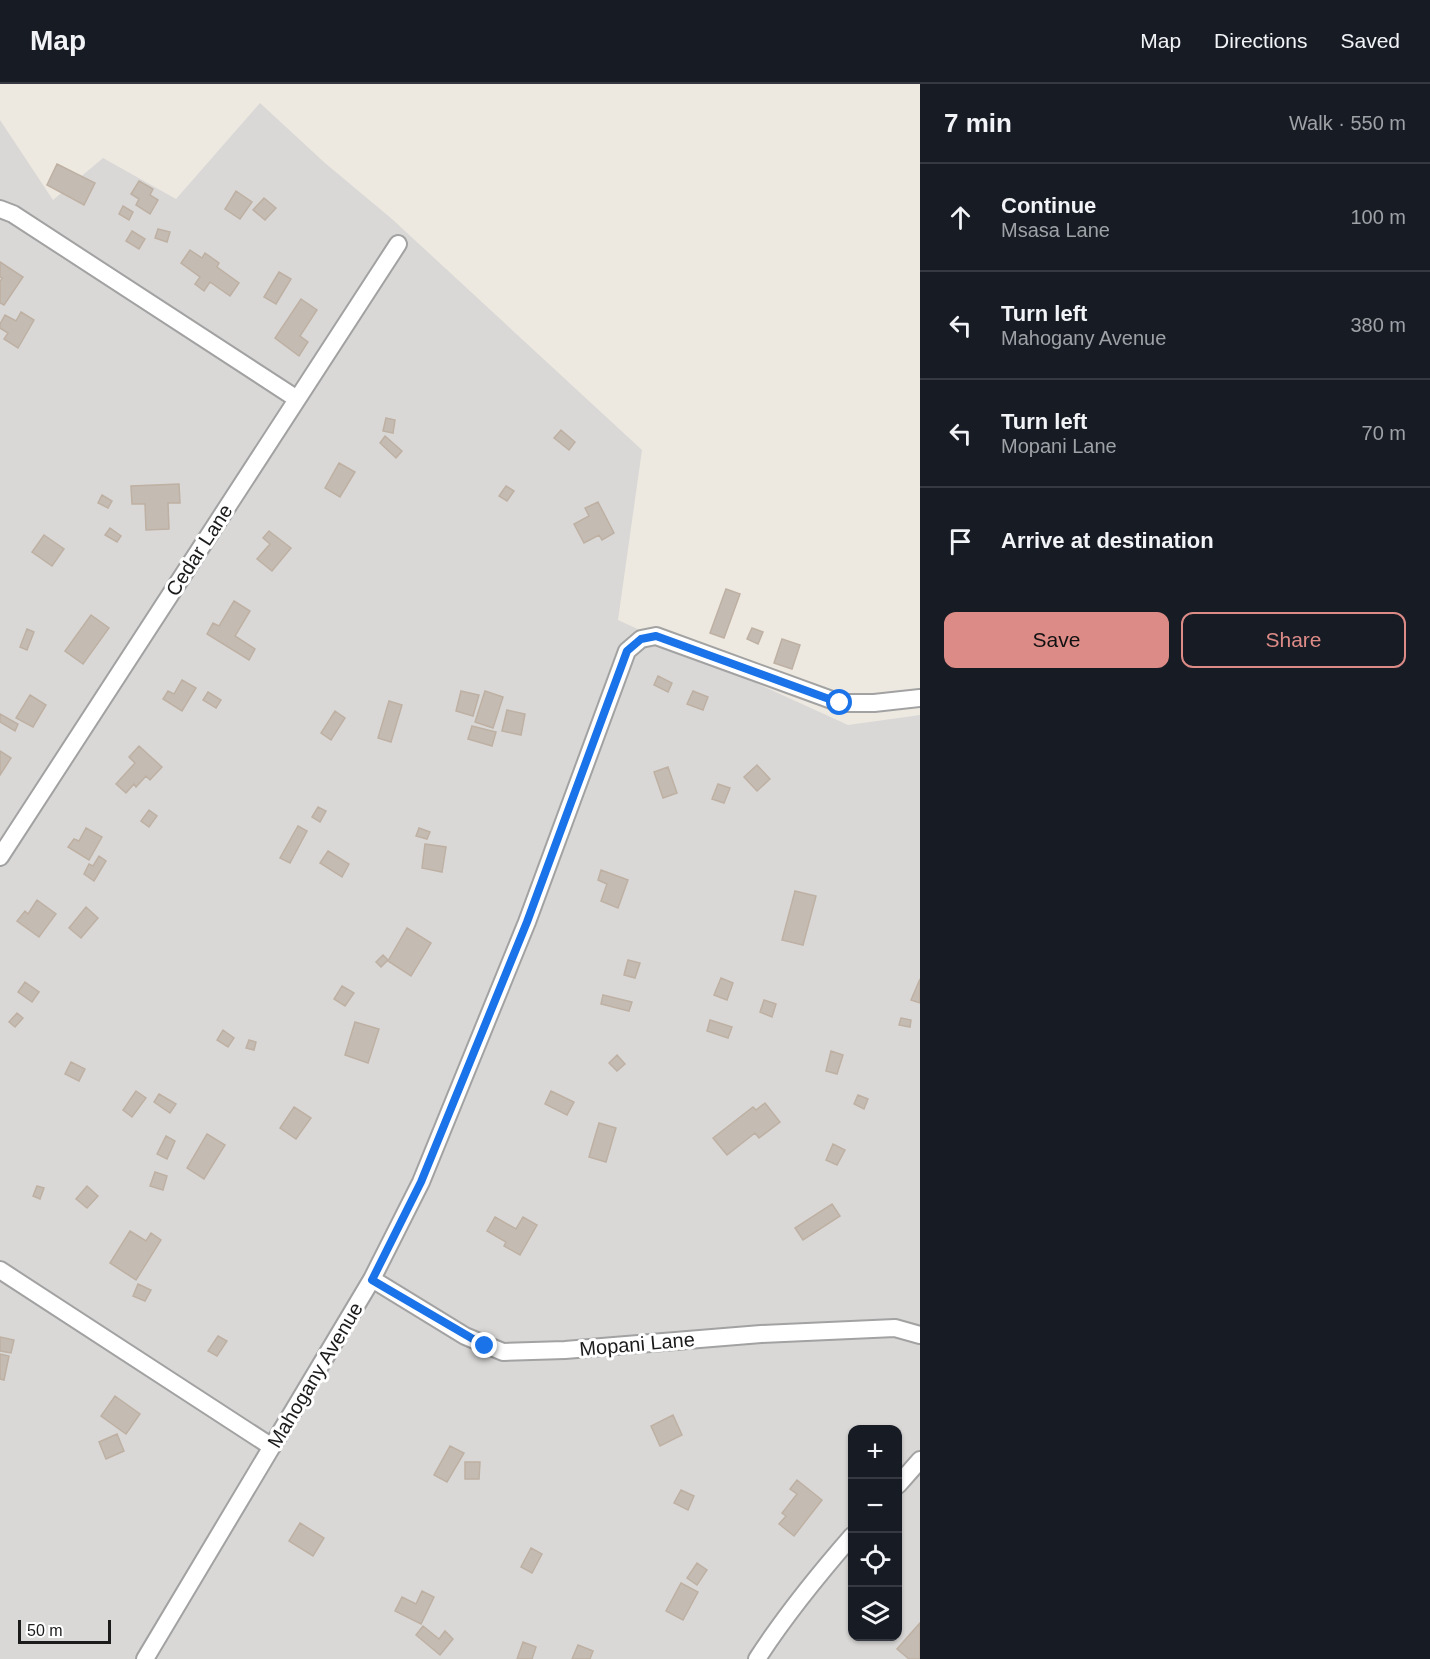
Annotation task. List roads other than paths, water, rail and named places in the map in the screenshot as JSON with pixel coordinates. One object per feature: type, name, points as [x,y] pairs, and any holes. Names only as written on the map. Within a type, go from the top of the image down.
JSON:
[{"type":"street","points":[[0,209],[13,214],[297,399]]},
{"type":"street","name":"Cedar Lane","points":[[0,857],[398,244]]},
{"type":"street","name":"Mahogany Avenue","points":[[144,1659],[372,1280],[425,1171],[527,922],[627,651],[638,641],[656,636],[840,703],[920,699]]},
{"type":"street","points":[[0,1270],[272,1447]]},
{"type":"street","name":"Mopani Lane","points":[[372,1280],[465,1336],[503,1352],[565,1350],[761,1334],[895,1328],[920,1335]]},
{"type":"street","points":[[902,1480],[920,1460]]},
{"type":"street","points":[[758,1659],[780,1623],[811,1582],[848,1540]]}]
